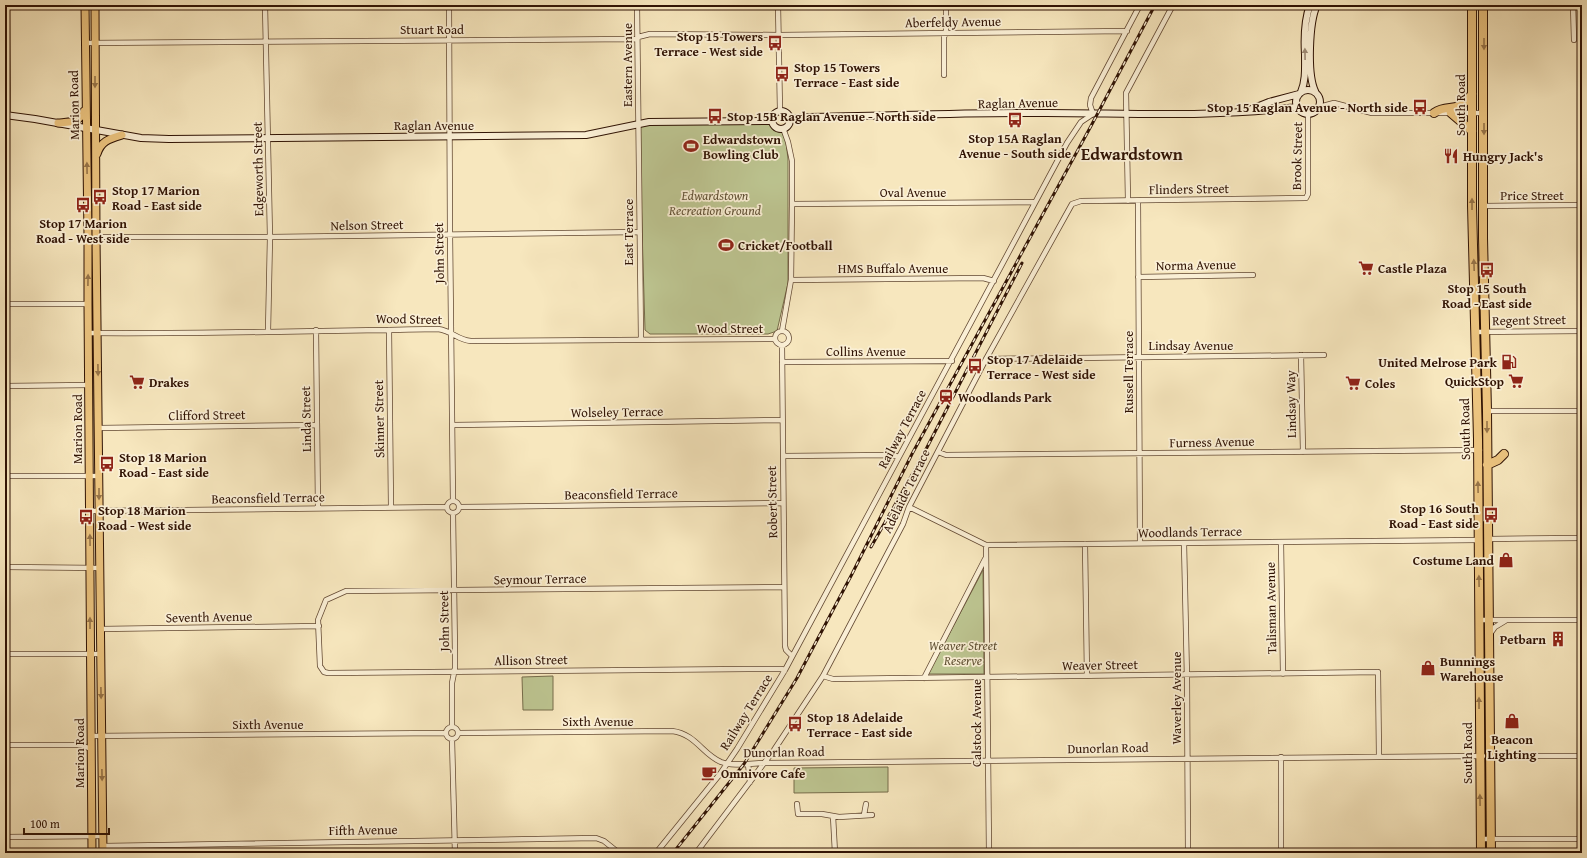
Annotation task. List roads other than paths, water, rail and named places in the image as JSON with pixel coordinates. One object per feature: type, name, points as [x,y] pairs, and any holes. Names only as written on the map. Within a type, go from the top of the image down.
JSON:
[{"type":"highway","name":"South Road","points":[[1472,5],[1472,206],[1476,332],[1479,540],[1484,620],[1488,636],[1491,853]]},
{"type":"highway","name":"South Road","points":[[1481,853],[1479,756],[1488,539],[1483,206],[1483,5]]},
{"type":"highway","points":[[1434,113],[1439,109],[1454,109],[1461,106],[1472,94]]},
{"type":"highway","points":[[1451,113],[1472,130]]},
{"type":"highway","points":[[1487,465],[1498,460],[1504,454]]},
{"type":"main road","name":"Marion Road","points":[[85,5],[92,853]]},
{"type":"main road","name":"Marion Road","points":[[95,5],[103,849]]},
{"type":"main road","points":[[58,123],[74,121],[81,118],[86,106]]},
{"type":"main road","points":[[96,160],[99,148],[104,141],[122,135]]},
{"type":"main road","points":[[89,418],[99,428]]},
{"type":"street","points":[[6,115],[7,5]]},
{"type":"street","name":"Edgeworth Street","points":[[265,5],[270,237],[268,332]]},
{"type":"street","name":"John Street","points":[[449,5],[453,501]]},
{"type":"street","name":"Eastern Avenue","points":[[637,5],[638,124]]},
{"type":"street","points":[[778,5],[780,111]]},
{"type":"street","points":[[944,75],[946,5]]},
{"type":"street","points":[[1093,114],[1090,105],[1091,98],[1140,5]]},
{"type":"street","points":[[1128,201],[1126,93],[1172,6],[1309,5],[1317,6],[1312,23],[1311,35],[1311,80],[1315,92],[1320,98],[1319,107],[1315,112],[1308,114],[1301,112],[1297,107],[1296,102],[1305,77],[1304,34],[1306,15],[1309,5]]},
{"type":"street","points":[[1573,5],[1574,40]]},
{"type":"street","name":"Aberfeldy Avenue","points":[[779,36],[1127,31]]},
{"type":"street","name":"Stuart Road","points":[[85,43],[636,39],[638,37],[650,34],[779,36]]},
{"type":"street","points":[[1300,93],[1309,90],[1315,92]]},
{"type":"street","name":"Raglan Avenue","points":[[1246,112],[1262,104],[1300,93]]},
{"type":"street","points":[[1319,107],[1334,103],[1372,113],[1484,113]]},
{"type":"street","name":"Raglan Avenue","points":[[790,119],[809,117],[1012,113],[1126,115],[1246,112],[1297,107]]},
{"type":"street","points":[[780,111],[786,112],[790,119],[788,125],[783,128],[777,128],[772,121],[773,115],[780,111]]},
{"type":"street","name":"Railway Terrace","points":[[656,853],[727,764],[785,670],[952,361],[1035,202],[1073,134],[1081,122],[1093,114]]},
{"type":"street","name":"Brook Street","points":[[1306,198],[1308,194],[1308,114]]},
{"type":"street","name":"Raglan Avenue","points":[[6,115],[141,138],[169,139],[586,135],[649,122],[772,121]]},
{"type":"street","name":"East Terrace","points":[[638,124],[641,339]]},
{"type":"street","points":[[782,331],[791,280],[792,204],[792,161],[783,128]]},
{"type":"street","name":"Flinders Street","points":[[1072,204],[1081,202],[1306,198]]},
{"type":"street","name":"Russell Terrace","points":[[1138,201],[1140,543]]},
{"type":"street","name":"Oval Avenue","points":[[792,204],[1035,202]]},
{"type":"street","name":"Adelaide Terrace","points":[[697,853],[764,763],[823,676],[903,524],[910,507],[986,359],[1072,204]]},
{"type":"street","name":"Price Street","points":[[1483,206],[1582,206]]},
{"type":"street","name":"Nelson Street","points":[[96,237],[270,237],[639,232]]},
{"type":"street","name":"Norma Avenue","points":[[1138,277],[1254,275]]},
{"type":"street","name":"HMS Buffalo Avenue","points":[[791,280],[983,278],[994,281]]},
{"type":"street","points":[[5,304],[88,304]]},
{"type":"street","name":"Wood Street","points":[[88,333],[438,329],[447,330],[462,340],[471,341],[775,339]]},
{"type":"street","name":"Linda Street","points":[[316,330],[318,508]]},
{"type":"street","name":"Skinner Street","points":[[389,330],[391,507]]},
{"type":"street","points":[[782,331],[787,333],[789,338],[787,344],[782,346],[777,343],[775,339],[777,333],[782,331]]},
{"type":"street","name":"Regent Street","points":[[1476,332],[1582,331]]},
{"type":"street","name":"Robert Street","points":[[782,346],[785,646],[786,650],[792,656]]},
{"type":"street","name":"Lindsay Way","points":[[1301,355],[1303,452]]},
{"type":"street","name":"Lindsay Avenue","points":[[986,359],[1324,355]]},
{"type":"street","name":"Collins Avenue","points":[[782,362],[952,361]]},
{"type":"street","points":[[89,385],[5,386],[6,567],[100,568]]},
{"type":"street","points":[[1487,411],[1582,411]]},
{"type":"street","name":"Wolseley Terrace","points":[[453,425],[782,420]]},
{"type":"street","name":"Clifford Street","points":[[99,428],[317,425]]},
{"type":"street","name":"Furness Avenue","points":[[938,452],[946,455],[1487,450]]},
{"type":"street","points":[[783,456],[891,455],[900,457]]},
{"type":"street","points":[[6,476],[99,476]]},
{"type":"street","points":[[453,501],[458,503],[460,507],[457,512],[453,514],[448,512],[447,507],[448,503],[453,501]]},
{"type":"street","name":"Beaconsfield Terrace","points":[[460,507],[783,503]]},
{"type":"street","name":"Beaconsfield Terrace","points":[[89,512],[447,507]]},
{"type":"street","name":"Woodlands Terrace","points":[[910,507],[986,545],[1479,540]]},
{"type":"street","name":"John Street","points":[[452,727],[452,683],[455,653],[453,514]]},
{"type":"street","points":[[1488,539],[1582,538]]},
{"type":"street","name":"Talisman Avenue","points":[[1281,542],[1283,674]]},
{"type":"street","name":"Waverley Avenue","points":[[1184,543],[1187,675],[1188,853]]},
{"type":"street","points":[[1085,544],[1087,676]]},
{"type":"street","name":"Calstock Avenue","points":[[986,545],[989,853]]},
{"type":"street","points":[[924,678],[986,558]]},
{"type":"street","name":"Seymour Terrace","points":[[319,626],[319,616],[326,600],[342,592],[784,587]]},
{"type":"street","points":[[1484,620],[1582,620]]},
{"type":"street","points":[[1488,636],[1495,627],[1506,620]]},
{"type":"street","name":"Seventh Avenue","points":[[100,629],[319,626]]},
{"type":"street","name":"Allison Street","points":[[319,626],[320,666],[324,672],[328,673],[741,669],[785,670]]},
{"type":"street","points":[[5,654],[101,654]]},
{"type":"street","name":"Weaver Street","points":[[823,676],[833,679],[1378,672],[1379,757]]},
{"type":"street","points":[[452,727],[457,729],[459,733],[457,738],[452,740],[448,738],[446,733],[447,729],[452,727]]},
{"type":"street","name":"Sixth Avenue","points":[[459,733],[672,731],[687,735],[716,759],[727,764]]},
{"type":"street","name":"Sixth Avenue","points":[[91,736],[446,733]]},
{"type":"street","points":[[452,740],[455,853]]},
{"type":"street","points":[[5,745],[80,745],[91,749]]},
{"type":"street","name":"Dunorlan Road","points":[[727,764],[988,760],[1490,756]]},
{"type":"street","points":[[1500,756],[1582,756]]},
{"type":"street","points":[[1280,757],[1281,853]]},
{"type":"street","points":[[748,764],[750,782]]},
{"type":"street","points":[[797,804],[798,814],[822,814],[852,817],[872,815]]},
{"type":"street","points":[[864,815],[866,804]]},
{"type":"street","points":[[832,816],[835,853]]},
{"type":"street","points":[[5,837],[103,836]]},
{"type":"street","name":"Fifth Avenue","points":[[103,849],[114,845],[596,838],[604,841],[619,853]]},
{"type":"street","points":[[1481,839],[1582,839]]},
{"type":"railway","points":[[673,853],[744,764],[797,678],[852,574],[912,454],[1091,126],[1155,5]]},
{"type":"railway","points":[[871,547],[921,459],[1022,263]]},
{"type":"place","name":"Stop 15 Towers Terrace - West side","points":[[775,43]]},
{"type":"place","name":"Stop 15 Towers Terrace - East side","points":[[782,74]]},
{"type":"place","name":"Stop 15 Raglan Avenue - North side","points":[[1420,107]]},
{"type":"place","name":"Stop 15B Raglan Avenue - North side","points":[[715,116]]},
{"type":"place","name":"Stop 15A Raglan Avenue - South side","points":[[1015,120]]},
{"type":"place","name":"Edwardstown Bowling Club","points":[[691,146]]},
{"type":"place","name":"Hungry Jack's","points":[[1451,156]]},
{"type":"place","name":"Stop 17 Marion Road - East side","points":[[100,197]]},
{"type":"place","name":"Stop 17 Marion Road - West side","points":[[83,205]]},
{"type":"place","name":"Cricket/Football","points":[[726,245]]},
{"type":"place","name":"Castle Plaza","points":[[1366,268]]},
{"type":"place","name":"Stop 15 South Road - East side","points":[[1487,270]]},
{"type":"place","name":"United Melrose Park","points":[[1509,362]]},
{"type":"place","name":"Stop 17 Adelaide Terrace - West side","points":[[975,366]]},
{"type":"place","name":"QuickStop","points":[[1516,381]]},
{"type":"place","name":"Drakes","points":[[137,382]]},
{"type":"place","name":"Coles","points":[[1353,383]]},
{"type":"place","name":"Woodlands Park","points":[[946,397]]},
{"type":"place","name":"Stop 18 Marion Road - East side","points":[[107,464]]},
{"type":"place","name":"Stop 16 South Road - East side","points":[[1491,515]]},
{"type":"place","name":"Stop 18 Marion Road - West side","points":[[86,517]]},
{"type":"place","name":"Costume Land","points":[[1506,560]]},
{"type":"place","name":"Petbarn","points":[[1558,639]]},
{"type":"place","name":"Bunnings Warehouse","points":[[1428,668]]},
{"type":"place","name":"Beacon Lighting","points":[[1512,721]]},
{"type":"place","name":"Stop 18 Adelaide Terrace - East side","points":[[795,724]]},
{"type":"place","name":"Omnivore Cafe","points":[[709,773]]},
{"type":"district","name":"Edwardstown","points":[[1132,153]]},
{"type":"park label","name":"Edwardstown Recreation Ground","points":[[715,202]]},
{"type":"park label","name":"Weaver Street Reserve","points":[[963,652]]}]
